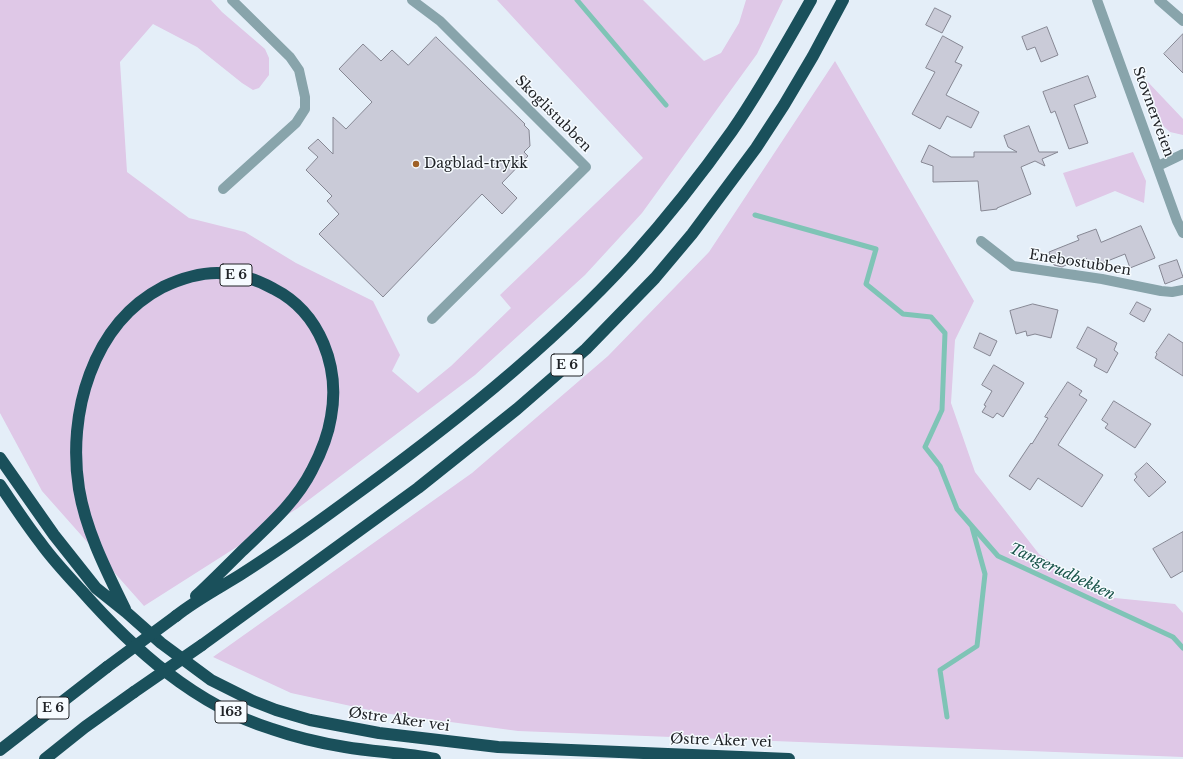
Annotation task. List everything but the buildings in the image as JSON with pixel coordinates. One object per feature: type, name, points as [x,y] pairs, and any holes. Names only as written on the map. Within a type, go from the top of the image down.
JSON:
[{"type":"highway","name":"E 6","points":[[0,750],[179,614],[286,544],[427,442],[498,384],[564,326],[632,257],[699,176],[733,130],[760,88],[811,0]]},
{"type":"highway","name":"E 6","points":[[45,759],[85,727],[418,488],[517,410],[586,349],[655,278],[697,228],[756,148],[814,56],[843,0]]},
{"type":"highway","name":"E 6","points":[[126,612],[95,547],[84,513],[79,490],[76,466],[76,442],[79,416],[88,379],[100,352],[112,332],[127,313],[149,294],[181,279],[210,273],[228,273],[255,280],[278,291],[298,305],[315,326],[327,351],[330,364],[333,398],[332,417],[320,454],[300,490],[282,513],[179,614]]},
{"type":"highway","name":"Østre Aker vei","points":[[0,458],[65,550],[96,588],[161,643],[211,680],[253,701],[276,710],[310,720],[407,737],[498,747],[789,759]]},
{"type":"highway","name":"163","points":[[0,485],[40,542],[109,622],[146,657],[175,680],[221,708],[270,729],[305,739],[344,747],[435,759]]},
{"type":"street","points":[[223,189],[296,123],[305,109],[303,84],[299,70],[290,57],[232,0]]},
{"type":"street","name":"Skoglistubben","points":[[412,0],[440,22],[586,167],[432,319]]},
{"type":"street","name":"Stovnerveien","points":[[1097,0],[1177,221],[1183,233]]},
{"type":"street","points":[[1159,0],[1183,21]]},
{"type":"street","points":[[1158,166],[1183,154]]},
{"type":"street","name":"Enebostubben","points":[[981,241],[1013,266],[1102,279],[1162,291],[1172,292],[1183,290]]},
{"type":"shaded area","points":[[0,0],[211,0],[222,12],[265,49],[269,58],[269,75],[259,88],[253,90],[197,47],[153,24],[120,62],[127,172],[189,218],[245,232],[296,263],[373,301],[400,355],[392,371],[418,393],[451,366],[511,308],[500,295],[643,158],[497,0],[643,0],[704,61],[721,53],[739,23],[746,0],[783,0],[757,54],[642,213],[585,275],[475,375],[298,508],[144,606],[42,491],[0,413]]},
{"type":"shaded area","points":[[835,61],[974,301],[955,340],[951,403],[975,472],[1039,554],[1105,597],[1175,604],[1183,613],[1183,757],[518,731],[383,713],[291,693],[213,657],[472,473],[608,356],[709,252]]},
{"type":"shaded area","points":[[1147,81],[1183,119],[1183,135],[1170,132],[1161,124]]},
{"type":"shaded area","points":[[1133,152],[1146,181],[1144,203],[1115,191],[1076,207],[1063,173]]},
{"type":"waterway","name":"Tangerudbekken","points":[[577,0],[666,105]]},
{"type":"waterway","name":"Tangerudbekken","points":[[755,215],[876,249],[866,284],[903,314],[931,317],[945,333],[942,410],[925,447],[940,466],[957,509],[998,556],[1173,637],[1183,648]]},
{"type":"waterway","points":[[947,717],[940,670],[977,646],[985,574],[972,527]]},
{"type":"place","name":"Dagblad-trykk","points":[[416,164]]}]
